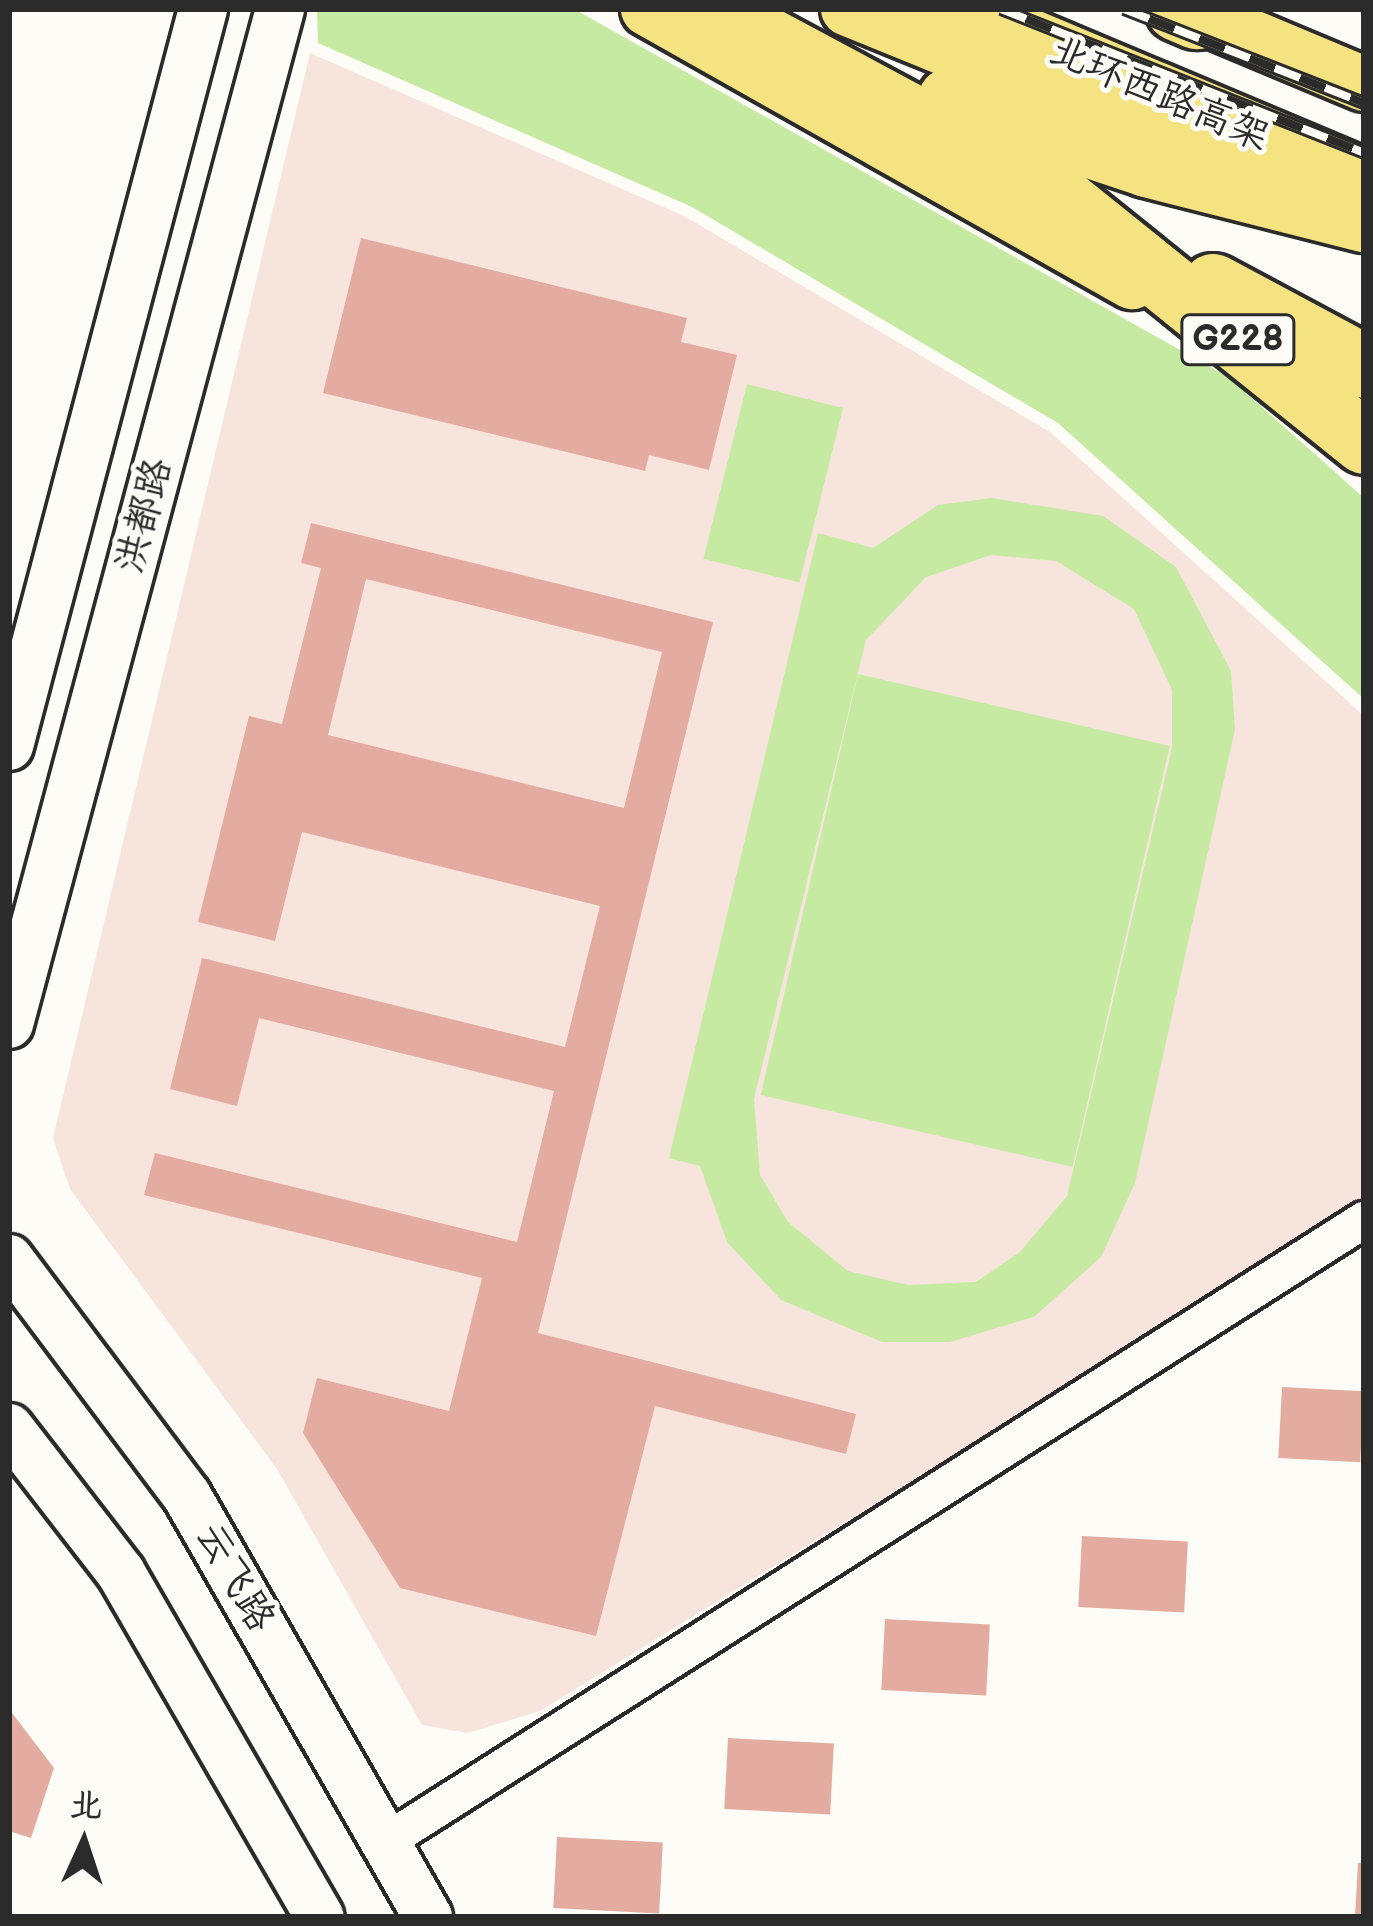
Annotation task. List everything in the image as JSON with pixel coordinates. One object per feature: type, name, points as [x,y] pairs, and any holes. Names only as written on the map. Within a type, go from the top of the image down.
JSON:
[{"type":"highway","name":"G228","points":[[712,9],[968,125],[1115,235],[1364,442]]},
{"type":"highway","points":[[731,9],[968,125],[1364,218]]},
{"type":"highway","name":"北环西路高架","points":[[955,9],[1364,181]]},
{"type":"highway","name":"北环西路高架","points":[[1040,9],[1364,139]]},
{"type":"highway","points":[[1115,235],[1364,366]]},
{"type":"highway","points":[[1261,359],[1364,380]]},
{"type":"main road","name":"洪都路","points":[[9,746],[202,9]]},
{"type":"main road","name":"洪都路","points":[[9,1024],[280,9]]},
{"type":"main road","points":[[648,9],[1261,359]]},
{"type":"main road","points":[[848,9],[1364,218]]},
{"type":"main road","points":[[1186,12],[1364,82]]},
{"type":"main road","points":[[1186,12],[1364,64]]},
{"type":"main road","name":"云飞路","points":[[9,1259],[187,1496],[428,1917]]},
{"type":"main road","points":[[9,1428],[121,1573],[320,1917]]},
{"type":"street","points":[[385,1842],[1364,1220]]},
{"type":"shaded area","points":[[310,53],[684,216],[1050,432],[1364,716],[1364,1201],[540,1711],[468,1733],[422,1725],[277,1469],[70,1189],[53,1138]]},
{"type":"green space","points":[[317,9],[574,9],[1228,377],[1364,498],[1364,699],[1058,423],[692,207],[318,43]]},
{"type":"green space","points":[[747,384],[843,408],[800,583],[703,559]]},
{"type":"green space","points":[[992,498],[1103,516],[1176,567],[1231,671],[1235,729],[1135,1183],[1101,1257],[1034,1317],[950,1342],[882,1342],[781,1300],[727,1242],[700,1166],[669,1158],[818,533],[873,548],[938,505]],"holes":[[[991,555],[1056,561],[1134,609],[1172,690],[1172,748],[1067,1196],[1020,1252],[976,1282],[908,1285],[848,1271],[788,1222],[760,1175],[754,1099],[866,640],[926,577]]]},
{"type":"green space","points":[[858,674],[1170,746],[1073,1167],[761,1095]]},
{"type":"building","points":[[361,238],[687,318],[681,342],[737,355],[709,470],[649,455],[645,471],[323,393]]},
{"type":"building","points":[[311,523],[713,622],[538,1333],[856,1414],[846,1454],[655,1406],[596,1636],[400,1588],[303,1433],[317,1378],[449,1411],[482,1278],[144,1195],[155,1153],[517,1242],[554,1091],[259,1018],[237,1106],[170,1089],[202,958],[565,1047],[600,906],[302,832],[275,941],[198,922],[249,716],[282,724],[321,568],[301,563]],"holes":[[[366,579],[662,652],[624,808],[328,735]]]},
{"type":"building","points":[[1282,1387],[1364,1391],[1360,1462],[1278,1458]]},
{"type":"building","points":[[1082,1536],[1188,1542],[1184,1612],[1078,1607]]},
{"type":"building","points":[[885,1619],[990,1624],[986,1695],[881,1690]]},
{"type":"building","points":[[9,1709],[54,1768],[31,1838],[9,1831]]},
{"type":"building","points":[[728,1738],[834,1744],[830,1814],[724,1809]]},
{"type":"building","points":[[557,1837],[663,1843],[659,1913],[553,1908]]},
{"type":"building","points":[[1358,1863],[1364,1863],[1364,1917],[1355,1917]]},
{"type":"railway","points":[[1001,9],[1364,153]]},
{"type":"railway","points":[[1124,9],[1364,103]]}]
